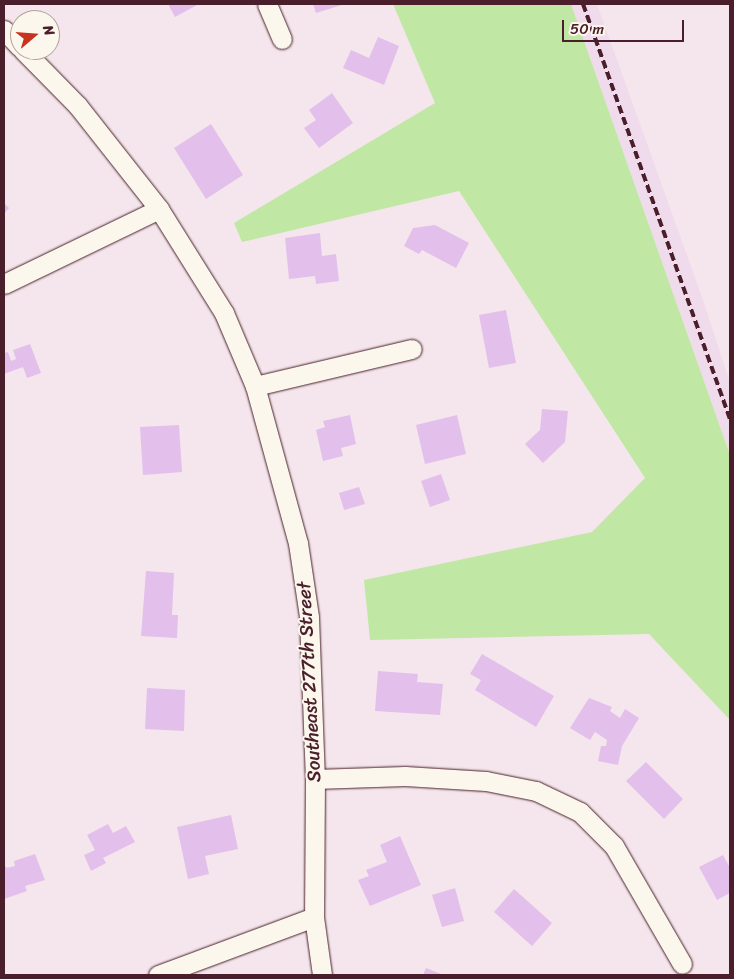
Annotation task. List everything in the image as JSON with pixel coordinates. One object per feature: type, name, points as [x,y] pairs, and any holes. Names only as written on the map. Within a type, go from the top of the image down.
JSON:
[{"type":"street","points":[[267,4],[282,40]]},
{"type":"street","name":"Southeast 277th Street","points":[[33,60],[78,106],[159,209],[224,313],[255,386],[298,543],[309,617],[316,779],[314,917],[322,975]]},
{"type":"street","points":[[4,284],[159,209]]},
{"type":"street","points":[[255,386],[412,349]]},
{"type":"street","points":[[316,779],[405,776],[486,781],[536,791],[580,812],[614,846],[682,964]]},
{"type":"street","points":[[158,975],[314,917]]},
{"type":"shaded area","points":[[571,4],[597,4],[703,300],[730,383],[730,455]]},
{"type":"green space","points":[[393,4],[571,4],[730,455],[730,720],[649,634],[370,640],[364,580],[592,532],[645,478],[459,191],[242,242],[234,223],[435,103]]},
{"type":"building","points":[[168,4],[199,4],[175,17]]},
{"type":"building","points":[[313,4],[345,4],[316,13]]},
{"type":"building","points":[[378,37],[399,46],[384,85],[343,68],[351,50],[369,58]]},
{"type":"building","points":[[332,93],[353,123],[319,148],[304,128],[316,120],[309,110]]},
{"type":"building","points":[[211,124],[243,175],[206,199],[174,148]]},
{"type":"building","points":[[4,203],[9,208],[4,214]]},
{"type":"building","points":[[435,225],[469,243],[456,268],[422,250],[419,254],[404,246],[413,228]]},
{"type":"building","points":[[320,233],[322,256],[336,254],[339,281],[316,284],[315,276],[289,279],[285,238]]},
{"type":"building","points":[[506,310],[516,363],[489,368],[479,315]]},
{"type":"building","points":[[30,344],[41,373],[27,378],[23,367],[4,374],[4,353],[8,352],[11,361],[16,359],[13,350]]},
{"type":"building","points":[[542,409],[568,411],[565,442],[543,463],[525,444],[540,430]]},
{"type":"building","points":[[350,415],[356,444],[341,448],[343,456],[323,461],[316,430],[325,427],[323,421]]},
{"type":"building","points":[[457,415],[466,454],[425,464],[416,425]]},
{"type":"building","points":[[179,425],[182,472],[143,475],[140,427]]},
{"type":"building","points":[[441,474],[450,500],[430,507],[421,481]]},
{"type":"building","points":[[359,487],[365,504],[344,510],[339,493]]},
{"type":"building","points":[[146,571],[174,573],[172,615],[178,615],[177,638],[141,636]]},
{"type":"building","points":[[482,654],[554,696],[536,727],[475,690],[481,680],[470,674]]},
{"type":"building","points":[[378,671],[418,674],[417,682],[443,684],[440,715],[375,711]]},
{"type":"building","points":[[147,688],[185,690],[184,731],[145,729]]},
{"type":"building","points":[[589,698],[612,707],[610,711],[620,718],[625,709],[639,718],[622,746],[618,765],[598,761],[601,746],[606,746],[607,740],[595,732],[590,740],[570,728]]},
{"type":"building","points":[[646,762],[683,799],[664,819],[626,781]]},
{"type":"building","points":[[231,815],[238,849],[205,856],[209,874],[188,879],[177,827]]},
{"type":"building","points":[[108,824],[113,833],[126,826],[135,842],[103,858],[106,863],[91,871],[84,855],[95,850],[87,835]]},
{"type":"building","points":[[400,836],[421,885],[370,906],[358,880],[369,876],[366,870],[387,862],[380,845]]},
{"type":"building","points":[[35,854],[45,880],[25,886],[27,891],[4,899],[4,865],[7,868],[15,866],[14,861]]},
{"type":"building","points":[[723,855],[730,868],[730,893],[717,900],[699,867]]},
{"type":"building","points":[[455,888],[464,921],[442,927],[432,895]]},
{"type":"building","points":[[514,889],[552,923],[532,946],[494,912]]},
{"type":"building","points":[[426,968],[444,975],[423,975]]},
{"type":"railway","points":[[583,4],[730,419]]}]
